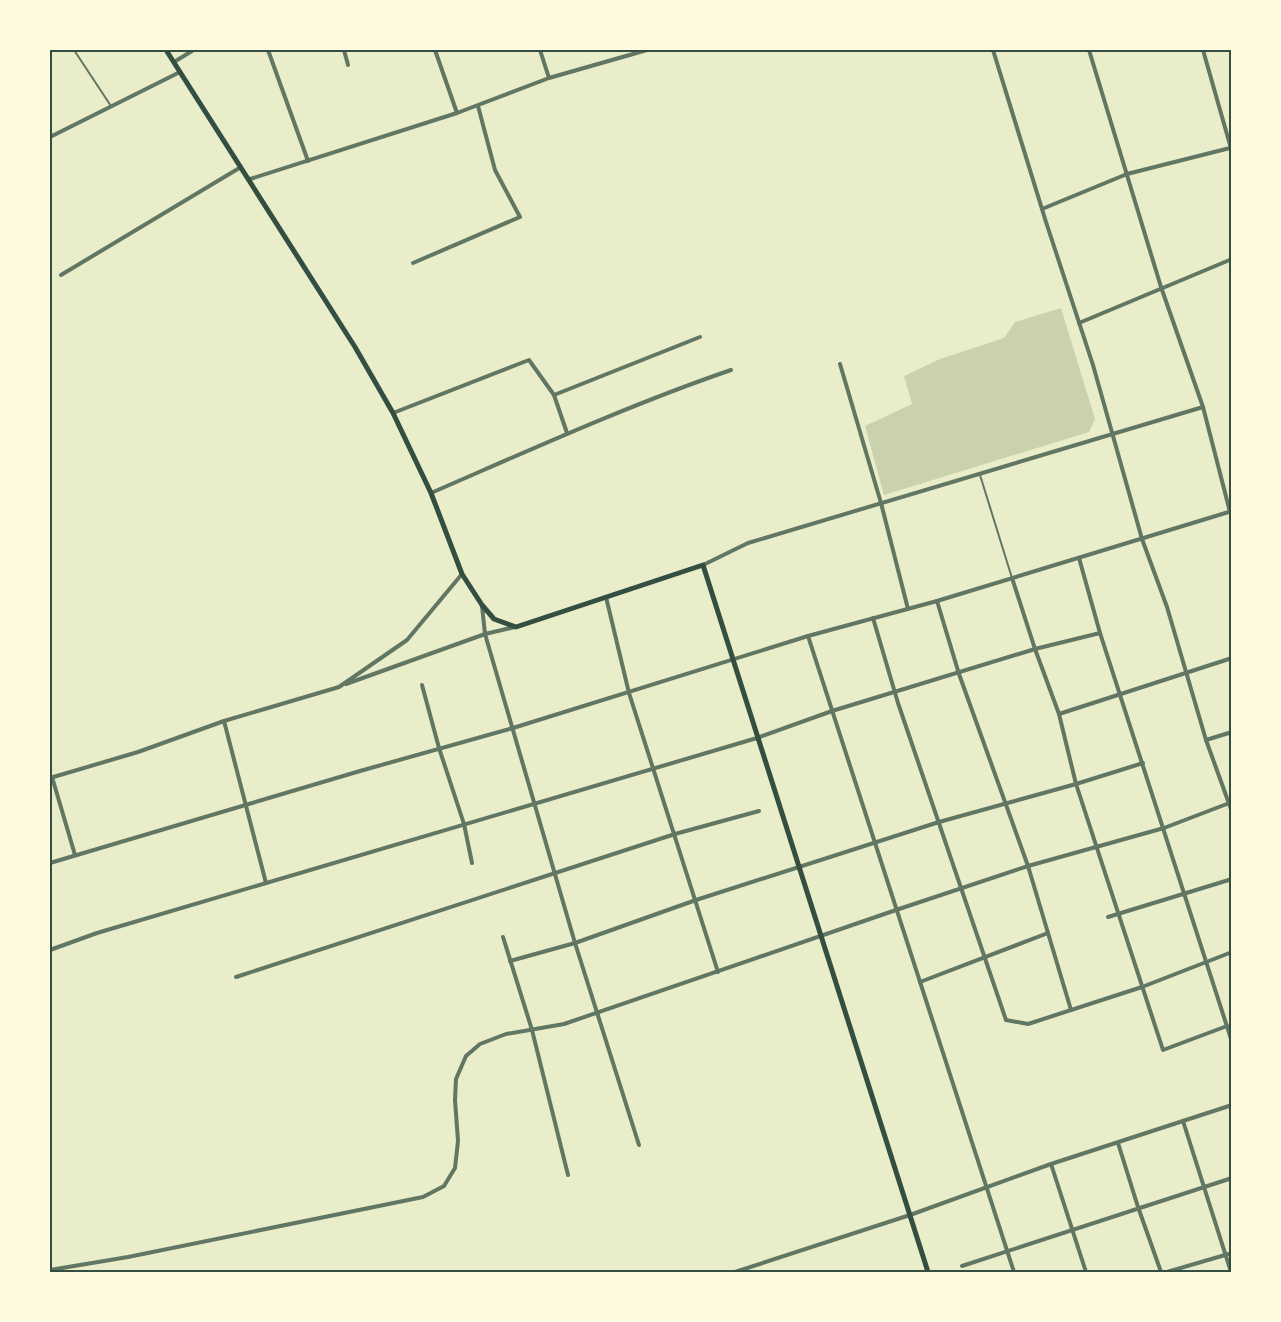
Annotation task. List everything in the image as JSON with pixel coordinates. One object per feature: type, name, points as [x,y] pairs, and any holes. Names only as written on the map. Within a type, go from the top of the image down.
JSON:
[{"type":"main road","points":[[166,50],[242,166],[355,347],[393,413],[431,493],[462,574],[494,619],[516,627],[703,565],[928,1272]]},
{"type":"street","points":[[174,62],[191,50],[197,50]]},
{"type":"street","points":[[268,50],[308,161]]},
{"type":"street","points":[[344,50],[348,65]]},
{"type":"street","points":[[435,50],[457,113]]},
{"type":"street","points":[[540,50],[549,78]]},
{"type":"street","points":[[249,179],[478,106],[549,78],[647,50]]},
{"type":"street","points":[[993,50],[1113,433],[1142,539],[1167,607],[1206,740],[1232,812]]},
{"type":"street","points":[[50,863],[513,728],[808,636],[937,601],[1231,512],[1203,407],[1161,287],[1089,50]]},
{"type":"street","points":[[1042,209],[1126,174],[1231,150],[1203,50]]},
{"type":"street","points":[[50,136],[181,72]]},
{"type":"street","points":[[413,263],[520,217],[495,170],[478,106]]},
{"type":"street","points":[[1226,131],[1232,131]]},
{"type":"street","points":[[61,275],[242,166]]},
{"type":"street","points":[[1079,323],[1232,259]]},
{"type":"street","points":[[554,395],[700,337]]},
{"type":"street","points":[[393,413],[528,360],[554,395],[567,433]]},
{"type":"street","points":[[840,364],[881,502],[908,609]]},
{"type":"street","points":[[431,493],[567,433],[731,370]]},
{"type":"street","points":[[703,565],[748,543],[1203,407]]},
{"type":"street","points":[[1078,558],[1232,1042]]},
{"type":"street","points":[[339,687],[407,640],[462,574]]},
{"type":"street","points":[[1012,579],[1059,714],[1076,784],[1163,1050],[1227,1026]]},
{"type":"street","points":[[606,596],[629,693],[718,972]]},
{"type":"street","points":[[937,601],[959,674],[1028,866],[1071,1010]]},
{"type":"street","points":[[482,605],[485,634],[575,943],[639,1145]]},
{"type":"street","points":[[873,618],[895,693],[1006,1020],[1028,1024],[1142,987],[1232,952]]},
{"type":"street","points":[[75,855],[51,777],[138,752],[224,721],[339,687],[485,634],[516,627]]},
{"type":"street","points":[[50,950],[97,933],[757,738],[832,711],[1035,649],[1100,633]]},
{"type":"street","points":[[808,636],[1014,1272]]},
{"type":"street","points":[[1059,714],[1232,658]]},
{"type":"street","points":[[422,685],[439,748],[464,824],[472,863]]},
{"type":"street","points":[[224,721],[266,884]]},
{"type":"street","points":[[1206,740],[1232,732]]},
{"type":"street","points":[[510,961],[575,943],[696,900],[939,822],[1143,763]]},
{"type":"street","points":[[50,1270],[128,1257],[411,1199],[435,1192],[444,1186],[455,1168],[458,1141],[456,1079],[466,1056],[480,1044],[492,1038],[564,1024],[1028,866],[1164,828],[1230,802]]},
{"type":"street","points":[[236,977],[675,834],[759,811]]},
{"type":"street","points":[[1108,917],[1232,879]]},
{"type":"street","points":[[920,982],[1048,933]]},
{"type":"street","points":[[503,937],[532,1030],[568,1175]]},
{"type":"street","points":[[735,1272],[1232,1105]]},
{"type":"street","points":[[1183,1121],[1203,1187],[1229,1253],[1232,1272]]},
{"type":"street","points":[[1118,1143],[1161,1272]]},
{"type":"street","points":[[1051,1164],[1086,1272]]},
{"type":"street","points":[[962,1266],[1232,1178]]},
{"type":"street","points":[[1167,1272],[1229,1253]]},
{"type":"lane","points":[[74,50],[111,106]]},
{"type":"lane","points":[[980,473],[1012,579]]},
{"type":"green space","points":[[1061,308],[1095,419],[1089,432],[884,495],[865,426],[912,404],[904,376],[940,359],[1004,338],[1015,322]]}]
